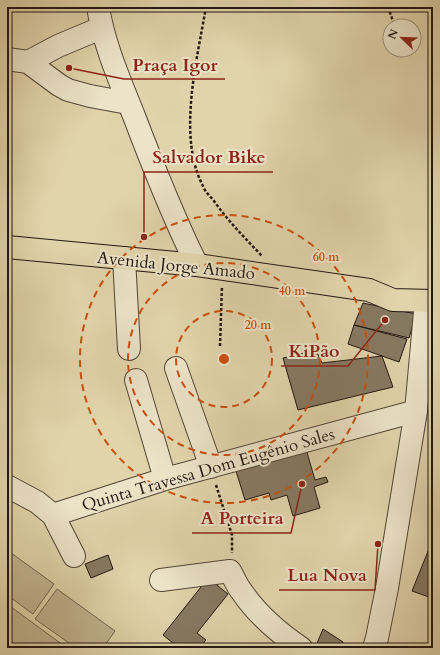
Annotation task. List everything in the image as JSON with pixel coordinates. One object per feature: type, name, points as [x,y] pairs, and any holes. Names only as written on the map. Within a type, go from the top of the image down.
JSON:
[{"type":"main road","name":"Avenida Jorge Amado","points":[[7,248],[197,265],[369,290],[394,286],[431,297]]},
{"type":"street","points":[[98,7],[101,28],[128,103],[197,265]]},
{"type":"street","points":[[28,62],[58,46],[101,28]]},
{"type":"street","points":[[7,59],[28,62],[68,90],[90,96],[128,103]]},
{"type":"street","points":[[124,258],[128,349]]},
{"type":"street","points":[[374,648],[387,588],[416,411],[431,297]]},
{"type":"street","points":[[176,368],[211,467]]},
{"type":"street","points":[[136,380],[165,479]]},
{"type":"street","name":"Quinta Travessa Dom Eugênio Sales","points":[[53,515],[165,479],[416,411]]},
{"type":"street","points":[[7,486],[37,502],[53,515],[74,556]]},
{"type":"street","points":[[161,580],[230,571],[241,591],[253,607],[289,640],[301,648]]},
{"type":"path","points":[[206,7],[190,103],[190,139],[196,169],[203,187],[221,211],[281,277]]},
{"type":"path","points":[[388,7],[392,18]]},
{"type":"path","points":[[220,346],[223,269]]},
{"type":"path","points":[[211,467],[232,535],[233,549],[230,571]]},
{"type":"shaded area","points":[[7,550],[54,584],[33,614],[7,595]]},
{"type":"shaded area","points":[[57,589],[115,631],[103,648],[76,648],[35,619]]},
{"type":"shaded area","points":[[7,604],[67,648],[7,648]]},
{"type":"building","points":[[363,303],[416,314],[409,338],[354,325]]},
{"type":"building","points":[[354,325],[407,339],[399,362],[348,344]]},
{"type":"building","points":[[316,350],[322,363],[382,356],[393,387],[298,410],[283,358]]},
{"type":"building","points":[[306,449],[315,480],[326,477],[328,482],[314,487],[320,508],[293,516],[287,495],[271,500],[269,493],[245,500],[236,471]]},
{"type":"building","points":[[433,539],[433,595],[429,597],[412,591]]},
{"type":"building","points":[[108,555],[113,569],[91,578],[85,564]]},
{"type":"building","points":[[208,578],[228,594],[197,633],[206,640],[199,648],[179,648],[163,635]]},
{"type":"building","points":[[323,629],[343,642],[341,648],[315,648]]},
{"type":"place","name":"Praça Igor","points":[[69,68]]},
{"type":"place","name":"Salvador Bike","points":[[144,237]]},
{"type":"place","name":"KiPão","points":[[385,320]]},
{"type":"place","name":"A Porteira","points":[[302,484]]},
{"type":"place","name":"Lua Nova","points":[[378,544]]}]
